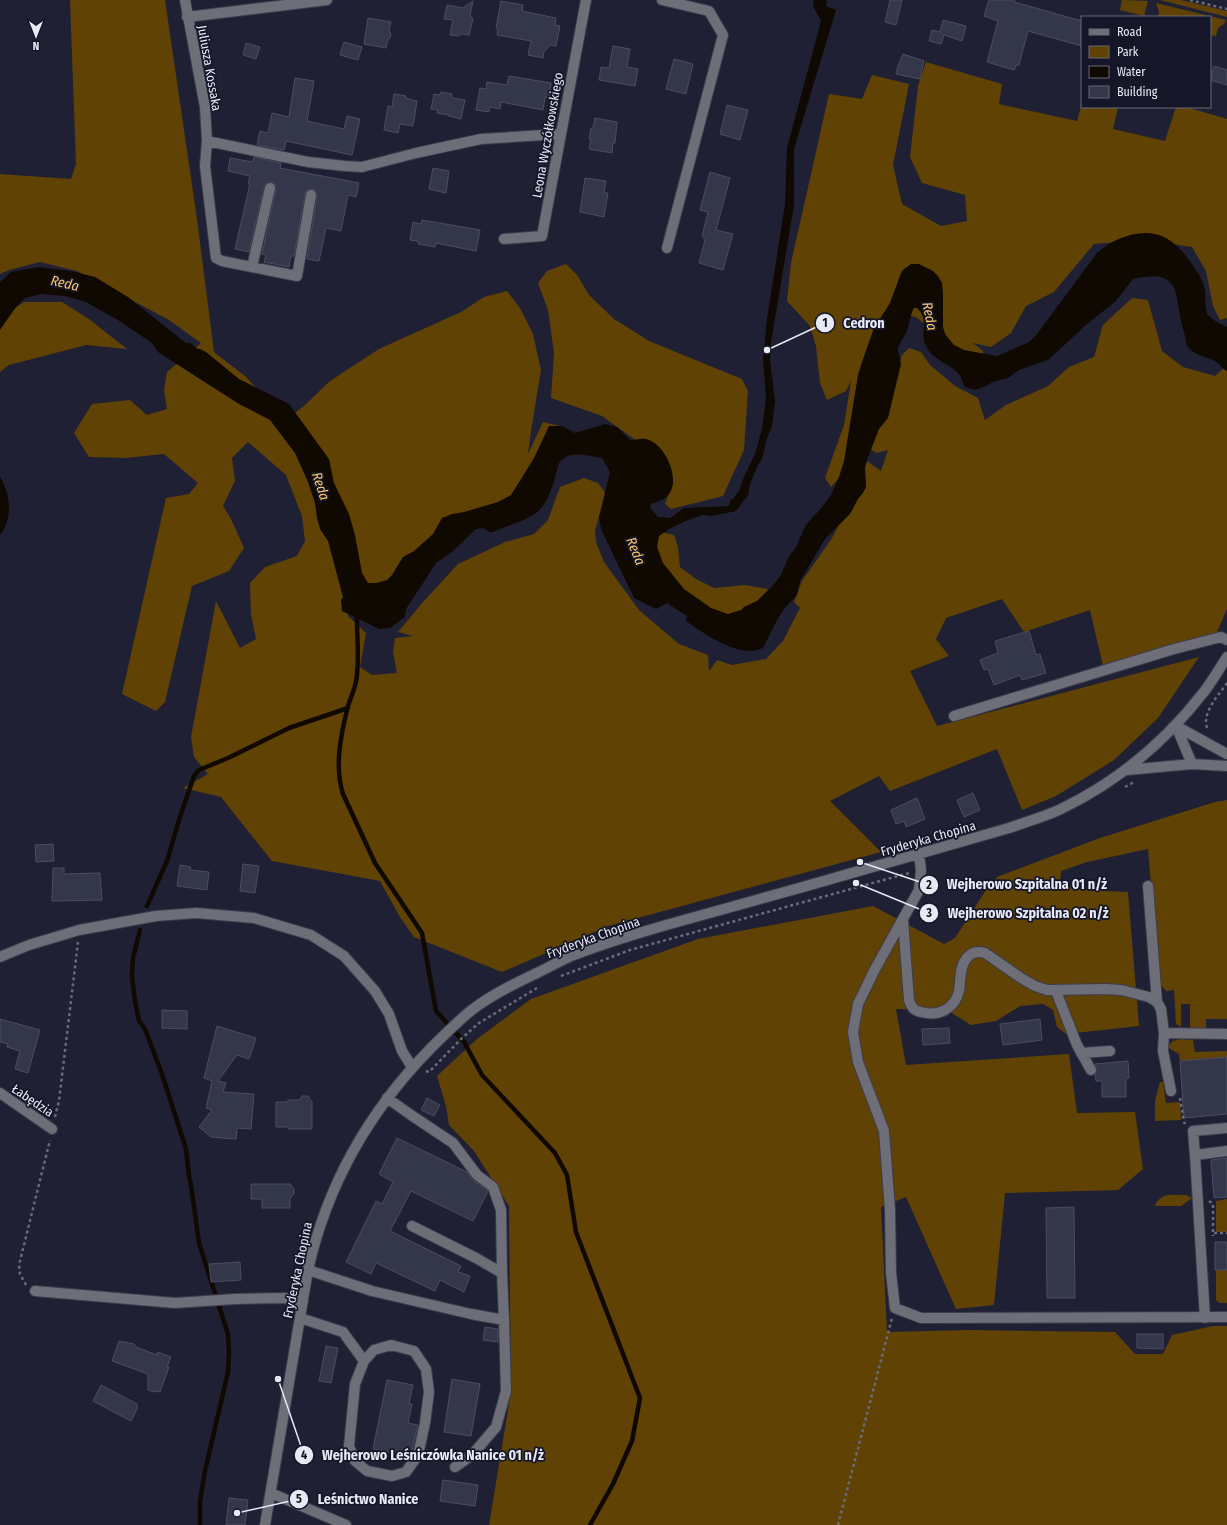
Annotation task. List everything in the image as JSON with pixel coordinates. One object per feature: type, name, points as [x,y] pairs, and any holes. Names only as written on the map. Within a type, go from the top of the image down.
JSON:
[{"type":"street","name":"Juliusza Kossaka","points":[[185,0],[205,107],[207,141],[205,166],[216,258],[222,261],[252,267]]},
{"type":"street","points":[[187,17],[328,0]]},
{"type":"street","name":"Leona Wyczółkowskiego","points":[[504,239],[542,236],[586,0]]},
{"type":"street","points":[[662,0],[709,11],[723,36],[667,248]]},
{"type":"street","points":[[207,141],[308,162],[362,167],[481,138],[560,134]]},
{"type":"street","points":[[270,188],[252,267],[296,276],[311,195]]},
{"type":"street","points":[[954,716],[1181,648],[1221,637],[1227,640]]},
{"type":"street","name":"Fryderyka Chopina","points":[[265,1525],[308,1270],[313,1246],[323,1215],[341,1172],[364,1132],[387,1098],[412,1067],[443,1036],[474,1009],[506,988],[570,957],[648,930],[1009,828],[1060,809],[1102,787],[1127,770],[1152,749],[1176,726],[1204,692],[1227,658]]},
{"type":"street","points":[[1176,726],[1227,754]]},
{"type":"street","points":[[1176,726],[1192,764]]},
{"type":"street","points":[[1127,770],[1192,764],[1227,766]]},
{"type":"street","points":[[919,854],[921,870],[919,890],[875,969],[858,1004],[853,1032],[858,1062],[884,1131],[890,1210],[891,1273],[895,1308],[921,1318],[1227,1317]]},
{"type":"street","points":[[1148,886],[1157,1002],[1161,1009],[1164,1033],[1163,1051],[1171,1091]]},
{"type":"street","points":[[0,957],[29,945],[79,930],[156,916],[196,913],[254,918],[311,935],[344,956],[375,992],[389,1014],[402,1051],[412,1067]]},
{"type":"street","points":[[903,919],[909,1000],[910,1006],[915,1010],[928,1014],[935,1014],[943,1012],[950,1007],[957,998],[963,964],[969,955],[976,952],[985,953],[1035,986],[1047,990],[1121,990],[1149,997],[1157,1002]]},
{"type":"street","points":[[1056,990],[1076,1045],[1091,1070]]},
{"type":"street","points":[[1164,1033],[1227,1034]]},
{"type":"street","points":[[1081,1053],[1110,1051]]},
{"type":"street","name":"Łabędzia","points":[[0,1093],[52,1129]]},
{"type":"street","points":[[387,1098],[453,1143],[477,1175],[492,1187],[501,1210],[506,1391],[496,1428],[472,1455],[455,1467]]},
{"type":"street","points":[[1205,1318],[1193,1131],[1227,1128]]},
{"type":"street","points":[[1195,1155],[1227,1151]]},
{"type":"street","points":[[412,1226],[476,1258],[502,1273]]},
{"type":"street","points":[[308,1270],[372,1291],[464,1313],[504,1320]]},
{"type":"street","points":[[35,1291],[175,1303],[235,1299],[284,1298],[303,1301]]},
{"type":"street","points":[[300,1318],[342,1332],[364,1361]]},
{"type":"street","points":[[391,1345],[414,1351],[426,1369],[429,1392],[425,1423],[418,1455],[406,1472],[392,1476],[367,1471],[355,1461],[349,1446],[355,1384],[364,1361],[374,1350],[391,1345]]},
{"type":"street","points":[[271,1493],[346,1525]]},
{"type":"path","points":[[1190,0],[1227,9]]},
{"type":"path","points":[[554,978],[630,950],[906,875]]},
{"type":"path","points":[[412,1067],[429,1072],[479,1023],[541,986]]},
{"type":"path","points":[[1181,1101],[1184,1122]]},
{"type":"path","points":[[1213,1233],[1227,1233]]},
{"type":"path","points":[[838,1525],[895,1308]]},
{"type":"green space","points":[[70,0],[165,0],[197,219],[214,352],[245,376],[275,408],[289,418],[330,381],[379,349],[461,312],[484,297],[507,291],[520,308],[533,334],[541,370],[528,454],[543,422],[560,426],[535,479],[389,587],[352,593],[348,616],[366,633],[360,667],[372,675],[397,673],[393,652],[395,638],[413,636],[398,632],[458,564],[505,542],[534,534],[548,520],[560,487],[584,478],[598,483],[606,494],[595,530],[596,542],[604,562],[639,610],[679,644],[708,655],[709,671],[717,660],[732,665],[766,659],[783,641],[800,608],[794,602],[802,581],[832,538],[857,489],[867,461],[881,471],[888,450],[877,453],[870,449],[890,395],[902,355],[909,348],[921,352],[930,365],[955,386],[978,398],[985,420],[1006,405],[1048,386],[1069,367],[1094,357],[1103,325],[1132,298],[1148,300],[1162,351],[1183,367],[1215,376],[1227,365],[1227,609],[1216,634],[1103,666],[1090,610],[1024,632],[1002,599],[946,618],[936,639],[949,656],[910,671],[937,726],[1199,657],[1158,718],[1114,760],[1056,796],[1022,810],[997,749],[890,791],[879,776],[830,801],[881,852],[608,926],[502,972],[414,937],[400,917],[380,881],[272,861],[221,797],[183,788],[208,774],[194,757],[191,737],[216,601],[240,648],[256,639],[251,614],[250,583],[265,567],[297,556],[305,541],[302,516],[286,475],[248,442],[232,458],[235,481],[223,506],[231,519],[244,548],[229,571],[192,586],[165,702],[156,711],[122,694],[166,498],[189,494],[198,483],[164,454],[125,458],[89,457],[74,433],[92,404],[130,400],[147,415],[167,409],[164,390],[167,372],[201,343],[169,320],[77,271],[40,262],[9,270],[0,274],[0,174],[71,179],[76,164]]},
{"type":"green space","points":[[1122,0],[1148,1],[1144,16],[1120,10]]},
{"type":"green space","points":[[1160,0],[1181,0],[1227,11],[1227,17]]},
{"type":"green space","points":[[1156,3],[1210,16],[1158,16],[1159,12]]},
{"type":"green space","points":[[1211,16],[1226,20],[1224,24],[1218,28],[1216,36],[1211,35]]},
{"type":"green space","points":[[926,62],[1002,84],[999,104],[1077,121],[1081,107],[1081,108],[1118,108],[1113,129],[1165,141],[1176,108],[1189,108],[1227,119],[1227,318],[1220,320],[1213,306],[1206,271],[1192,247],[1146,240],[1094,244],[1054,292],[1026,306],[1011,333],[991,347],[973,343],[983,351],[983,360],[967,357],[916,317],[901,314],[840,477],[831,487],[825,478],[844,425],[851,381],[846,391],[827,400],[820,383],[816,346],[810,326],[787,301],[791,263],[829,94],[862,99],[872,75],[909,84],[893,165],[902,204],[941,226],[967,221],[965,195],[922,183],[910,157],[918,86]]},
{"type":"green space","points":[[566,264],[577,275],[589,295],[614,319],[649,341],[742,379],[748,391],[744,450],[723,496],[671,509],[665,504],[673,483],[641,444],[602,416],[551,398],[554,353],[548,310],[538,283],[547,271]]},
{"type":"green space","points":[[24,302],[62,302],[89,319],[127,349],[86,345],[9,365],[0,372],[0,318]]},
{"type":"green space","points":[[637,527],[674,535],[678,547],[680,567],[696,579],[714,588],[745,585],[768,589],[764,610],[704,631]]},
{"type":"green space","points":[[1227,800],[1227,1019],[1206,1019],[1206,1028],[1190,1028],[1190,1004],[1181,1004],[1181,1027],[1176,1024],[1174,990],[1166,991],[1161,985],[1159,977],[1148,849],[1087,862],[1061,871],[1060,884],[1081,890],[1128,892],[1139,1026],[1066,1034],[1057,1027],[1053,1010],[1043,1004],[1020,1006],[996,1021],[971,1025],[947,1010],[896,1009],[906,1065],[1069,1054],[1077,1113],[1135,1112],[1143,1169],[1118,1190],[1005,1193],[994,1305],[956,1309],[906,1197],[881,1207],[887,1332],[969,1330],[1115,1332],[1135,1354],[1163,1354],[1172,1335],[1213,1326],[1227,1326],[1227,1525],[489,1525],[511,1392],[509,1206],[474,1151],[449,1125],[446,1106],[437,1076],[477,1039],[531,999],[698,939],[873,906],[944,944],[955,938],[986,890],[997,877],[1100,838],[1215,802]]},
{"type":"green space","points":[[1181,1039],[1193,1040],[1195,1052],[1227,1051],[1227,1057],[1180,1061],[1179,1054],[1167,1047],[1173,1041]]},
{"type":"green space","points":[[1160,1082],[1163,1082],[1166,1103],[1180,1102],[1181,1120],[1155,1121],[1155,1101]]},
{"type":"green space","points":[[1186,1195],[1192,1198],[1181,1206],[1155,1206],[1160,1198],[1164,1196]]},
{"type":"green space","points":[[1227,1199],[1227,1232],[1216,1232],[1216,1201]]},
{"type":"green space","points":[[1216,1270],[1227,1270],[1227,1303],[1220,1303],[1216,1300]]},
{"type":"water","name":"Reda","points":[[814,0],[827,0],[826,6],[836,10],[794,149],[794,205],[771,343],[770,360],[775,401],[772,426],[767,438],[762,459],[750,484],[748,495],[736,511],[712,516],[702,515],[669,529],[659,536],[657,547],[663,563],[684,589],[711,608],[728,614],[741,610],[757,601],[781,575],[789,556],[795,549],[806,525],[831,495],[839,477],[844,461],[858,375],[862,362],[874,328],[890,303],[901,273],[911,264],[919,264],[933,271],[942,283],[943,327],[945,334],[954,345],[964,350],[997,356],[1029,342],[1037,334],[1097,253],[1104,247],[1121,238],[1139,233],[1158,235],[1166,238],[1174,244],[1188,259],[1203,283],[1205,289],[1207,314],[1215,321],[1227,327],[1227,371],[1215,361],[1197,354],[1188,347],[1174,288],[1169,281],[1161,277],[1150,276],[1133,279],[1116,301],[1086,325],[1048,360],[1019,370],[1008,378],[993,382],[982,388],[974,390],[965,387],[957,372],[936,358],[926,346],[923,336],[923,317],[917,308],[914,308],[907,331],[898,347],[901,364],[888,418],[879,429],[867,460],[865,468],[866,487],[850,514],[825,539],[800,581],[797,595],[784,609],[763,648],[751,651],[725,645],[708,636],[686,621],[687,616],[667,603],[656,609],[634,598],[601,529],[599,517],[610,472],[602,458],[579,454],[568,456],[559,463],[550,492],[544,505],[539,511],[524,520],[493,532],[489,532],[483,528],[476,529],[452,552],[436,563],[406,609],[405,617],[390,628],[379,629],[342,611],[341,600],[343,597],[328,541],[320,529],[315,503],[308,482],[295,453],[270,420],[239,404],[189,372],[158,352],[152,343],[118,320],[86,302],[65,296],[40,294],[25,298],[16,307],[0,330],[0,282],[11,272],[38,267],[71,271],[95,277],[128,297],[186,343],[190,343],[198,349],[206,352],[239,379],[289,404],[329,459],[334,483],[349,514],[355,535],[362,573],[368,583],[376,583],[387,580],[392,575],[403,557],[414,551],[433,534],[442,518],[498,502],[511,495],[534,458],[549,426],[562,426],[575,433],[605,424],[617,427],[630,440],[646,439],[653,442],[666,456],[673,475],[673,484],[670,492],[664,499],[651,504],[650,508],[658,517],[670,518],[684,508],[729,506],[730,500],[733,499],[739,491],[755,454],[762,429],[766,398],[763,360],[767,319],[785,204],[787,148],[821,21],[813,6]]},
{"type":"water","points":[[0,477],[4,484],[8,499],[9,514],[4,529],[0,535]]},
{"type":"building","points":[[890,0],[902,0],[896,25],[885,22]]},
{"type":"building","points":[[989,0],[1015,0],[1014,2],[1081,21],[1081,46],[1028,31],[1019,65],[1016,65],[1014,70],[987,62],[998,21],[984,16]]},
{"type":"building","points":[[473,1],[470,15],[473,19],[469,35],[450,35],[453,20],[444,19],[447,5],[463,8]]},
{"type":"building","points":[[501,1],[523,5],[522,11],[556,18],[555,25],[560,26],[556,46],[550,45],[544,52],[543,58],[528,55],[531,41],[497,35],[498,28],[496,28]]},
{"type":"building","points":[[368,18],[391,22],[389,30],[391,34],[386,48],[364,44]]},
{"type":"building","points":[[943,20],[966,26],[962,41],[944,35],[941,44],[929,41],[932,30],[940,32]]},
{"type":"building","points":[[344,42],[362,47],[358,60],[340,55]]},
{"type":"building","points":[[246,43],[260,47],[256,59],[243,55]]},
{"type":"building","points":[[613,46],[630,49],[627,67],[638,69],[635,86],[599,80],[601,67],[609,68]]},
{"type":"building","points":[[903,54],[924,61],[920,79],[896,74]]},
{"type":"building","points":[[674,59],[693,64],[686,94],[666,89]]},
{"type":"building","points":[[1214,66],[1227,70],[1227,85],[1211,80]]},
{"type":"building","points":[[509,76],[551,83],[549,98],[545,97],[543,110],[501,102],[500,109],[490,107],[489,112],[476,110],[480,88],[486,89],[487,82],[507,85]]},
{"type":"building","points":[[295,78],[314,81],[307,121],[344,129],[347,116],[360,119],[352,155],[286,141],[284,150],[257,145],[260,131],[268,133],[272,113],[289,117]]},
{"type":"building","points":[[441,92],[452,94],[452,98],[465,100],[461,119],[437,113],[438,110],[431,109],[434,94],[440,95]]},
{"type":"building","points":[[394,94],[406,96],[405,98],[417,101],[413,126],[400,124],[398,133],[384,130],[388,106],[392,107]]},
{"type":"building","points":[[727,105],[748,110],[740,140],[720,134]]},
{"type":"building","points":[[595,118],[617,122],[615,143],[613,143],[612,153],[589,149],[591,128],[593,128]]},
{"type":"building","points":[[254,157],[281,163],[280,168],[359,183],[356,197],[348,195],[341,231],[326,228],[319,261],[307,259],[317,196],[315,190],[312,189],[306,191],[305,194],[294,256],[291,256],[289,267],[264,262],[266,255],[262,254],[276,189],[275,184],[271,182],[266,183],[264,187],[249,252],[235,249],[250,184],[248,184],[250,176],[228,171],[230,158],[253,162]]},
{"type":"building","points":[[433,168],[449,171],[446,193],[429,189]]},
{"type":"building","points":[[710,172],[730,178],[716,230],[733,234],[723,270],[699,263],[705,240],[702,236],[708,212],[700,210]]},
{"type":"building","points":[[585,178],[606,181],[604,193],[608,193],[604,217],[580,212]]},
{"type":"building","points":[[422,220],[480,230],[476,251],[436,243],[435,247],[418,244],[418,241],[410,240],[413,222],[421,224]]},
{"type":"building","points":[[1029,631],[1036,655],[1040,654],[1046,673],[1022,680],[1020,675],[994,685],[988,669],[984,670],[980,660],[998,653],[995,641]]},
{"type":"building","points":[[973,793],[980,810],[964,817],[957,800]]},
{"type":"building","points":[[917,798],[925,819],[906,827],[904,821],[896,824],[891,810]]},
{"type":"building","points":[[53,844],[54,861],[36,862],[35,845]]},
{"type":"building","points":[[243,864],[259,866],[255,893],[240,891]]},
{"type":"building","points":[[180,865],[191,867],[190,870],[209,872],[207,890],[177,886]]},
{"type":"building","points":[[53,868],[64,868],[64,874],[100,873],[102,900],[52,901]]},
{"type":"building","points":[[162,1010],[187,1011],[187,1029],[162,1028]]},
{"type":"building","points":[[0,1019],[40,1030],[28,1073],[15,1069],[20,1051],[7,1047],[8,1044],[0,1042]]},
{"type":"building","points":[[1040,1019],[1042,1040],[1003,1045],[1000,1024]]},
{"type":"building","points":[[217,1026],[256,1038],[249,1059],[237,1055],[218,1081],[226,1083],[223,1092],[254,1094],[251,1129],[237,1128],[236,1139],[211,1137],[199,1127],[212,1110],[206,1108],[212,1081],[204,1078]]},
{"type":"building","points":[[949,1028],[950,1043],[923,1045],[922,1029]]},
{"type":"building","points":[[1227,1057],[1227,1114],[1184,1118],[1180,1061]]},
{"type":"building","points":[[1128,1061],[1129,1078],[1126,1078],[1126,1097],[1102,1097],[1102,1081],[1096,1081],[1095,1075],[1097,1070],[1095,1064]]},
{"type":"building","points":[[302,1096],[308,1096],[312,1102],[312,1129],[288,1129],[288,1127],[276,1127],[276,1102],[299,1100]]},
{"type":"building","points":[[427,1098],[440,1105],[434,1116],[421,1110]]},
{"type":"building","points":[[397,1138],[467,1172],[473,1180],[488,1191],[473,1221],[411,1191],[390,1231],[461,1266],[458,1272],[470,1276],[464,1292],[440,1280],[435,1291],[376,1263],[371,1274],[346,1262],[376,1201],[382,1204],[393,1182],[379,1174]]},
{"type":"building","points":[[1227,1158],[1227,1197],[1214,1198],[1211,1160]]},
{"type":"building","points":[[251,1184],[290,1184],[294,1189],[294,1194],[290,1198],[290,1208],[262,1208],[262,1199],[251,1199]]},
{"type":"building","points":[[1074,1207],[1075,1298],[1047,1298],[1046,1208]]},
{"type":"building","points":[[1215,1242],[1227,1242],[1227,1270],[1215,1270]]},
{"type":"building","points":[[240,1262],[241,1280],[211,1282],[209,1264]]},
{"type":"building","points":[[485,1327],[498,1329],[498,1342],[483,1340]]},
{"type":"building","points":[[1137,1334],[1163,1334],[1163,1349],[1137,1348]]},
{"type":"building","points":[[119,1341],[134,1344],[136,1347],[157,1355],[158,1352],[171,1357],[160,1392],[148,1390],[148,1374],[112,1361]]},
{"type":"building","points":[[326,1346],[338,1348],[331,1383],[319,1381]]},
{"type":"building","points":[[452,1379],[480,1384],[471,1436],[444,1432]]},
{"type":"building","points":[[387,1380],[413,1385],[409,1404],[412,1404],[408,1423],[418,1425],[411,1454],[400,1452],[399,1454],[373,1449]]},
{"type":"building","points":[[101,1385],[137,1404],[137,1409],[131,1421],[93,1401]]},
{"type":"building","points":[[443,1480],[478,1485],[475,1506],[440,1501]]},
{"type":"building","points":[[229,1498],[248,1500],[245,1525],[226,1525]]},
{"type":"waterway","points":[[359,613],[357,619],[357,678],[345,717],[339,761],[340,783],[343,794],[375,863],[422,933],[436,1011],[464,1042],[482,1075],[555,1153],[567,1175],[576,1232],[640,1398],[632,1441],[613,1484],[590,1525]]},
{"type":"waterway","points":[[147,906],[167,861],[194,776],[199,770],[228,758],[289,728],[348,708]]},
{"type":"waterway","points":[[140,930],[133,958],[132,977],[139,1021],[145,1029],[162,1074],[186,1149],[199,1243],[228,1334],[228,1372],[205,1471],[200,1501],[200,1525]]},
{"type":"place","name":"Cedron","points":[[767,350]]},
{"type":"place","name":"Wejherowo Szpitalna 01 n/ż","points":[[860,862]]},
{"type":"place","name":"Wejherowo Szpitalna 02 n/ż","points":[[856,883]]},
{"type":"place","name":"Wejherowo Leśniczówka Nanice 01 n/ż","points":[[278,1379]]},
{"type":"place","name":"Leśnictwo Nanice","points":[[237,1513]]}]
